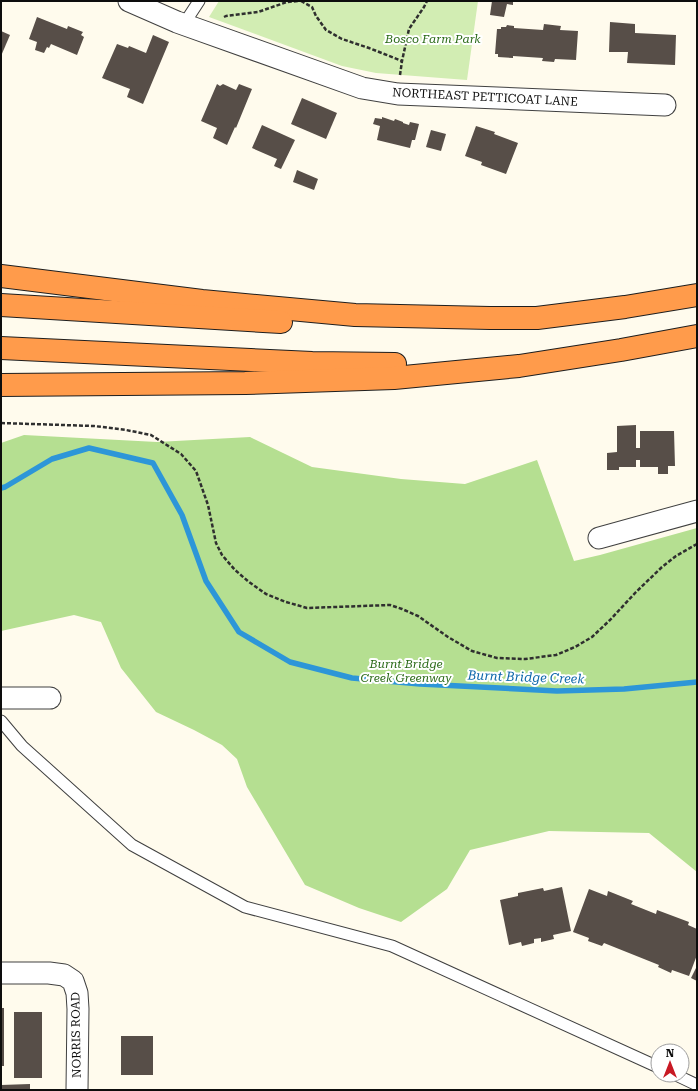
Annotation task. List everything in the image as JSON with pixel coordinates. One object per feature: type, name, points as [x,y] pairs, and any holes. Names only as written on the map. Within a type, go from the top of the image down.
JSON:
[{"type":"highway","points":[[1,276],[202,301],[355,315],[537,318],[625,307],[697,295]]},
{"type":"highway","points":[[1,305],[217,319],[358,326],[490,318]]},
{"type":"highway","points":[[1,348],[312,363],[422,364],[519,360],[697,335]]},
{"type":"highway","points":[[1,384],[245,383],[394,378],[519,366],[621,350],[697,335]]},
{"type":"street","name":"NORTHEAST PETTICOAT LANE","points":[[129,1],[205,32],[362,88],[398,94],[665,105]]},
{"type":"street","points":[[599,538],[697,511]]},
{"type":"street","points":[[1,698],[50,698]]},
{"type":"street","name":"NORRIS ROAD","points":[[1,973],[49,973],[64,975],[74,981],[77,993],[78,1009],[77,1090]]},
{"type":"lane","points":[[184,24],[199,1]]},
{"type":"lane","points":[[1,721],[22,746],[132,845],[245,907],[392,946],[650,1063]]},
{"type":"path","points":[[205,32],[226,16],[258,12],[287,2],[300,1],[312,7],[316,16],[326,30],[342,39],[402,61]]},
{"type":"path","points":[[398,94],[402,61],[409,29],[427,1]]},
{"type":"path","points":[[1,423],[94,426],[151,435],[181,454],[196,471],[208,505],[216,543],[222,555],[244,578],[266,594],[307,608],[390,605],[402,608],[418,616],[448,637],[472,651],[497,658],[525,659],[556,655],[575,647],[592,637],[662,567],[676,556],[697,544]]},
{"type":"green space","name":"Bosco Farm Park","points":[[219,1],[478,1],[467,80],[376,73],[342,66],[209,17]]},
{"type":"green space","name":"Burnt Bridge Creek Greenway","points":[[24,435],[157,442],[250,437],[312,467],[401,479],[465,484],[537,460],[574,561],[697,528],[697,872],[649,833],[549,831],[470,850],[447,889],[401,922],[359,908],[305,885],[247,787],[237,759],[222,745],[156,712],[121,668],[101,622],[74,615],[1,631],[1,443]]},
{"type":"building","points":[[492,1],[513,1],[513,5],[507,4],[504,17],[490,15]]},
{"type":"building","points":[[37,17],[67,29],[68,26],[83,32],[81,35],[84,37],[77,55],[51,44],[49,48],[47,47],[44,53],[35,50],[37,42],[29,39]]},
{"type":"building","points":[[610,22],[635,24],[635,33],[676,35],[675,65],[627,63],[628,52],[609,52]]},
{"type":"building","points":[[544,24],[561,26],[560,30],[578,31],[576,60],[555,59],[554,62],[542,61],[543,58],[513,56],[513,58],[498,57],[498,54],[495,54],[497,29],[506,27],[507,25],[514,26],[514,28],[543,30]]},
{"type":"building","points":[[1,31],[10,35],[1,56]]},
{"type":"building","points":[[153,35],[169,42],[143,104],[127,97],[130,89],[102,78],[117,44],[128,48],[129,46],[146,53]]},
{"type":"building","points":[[217,84],[220,86],[223,84],[236,90],[239,84],[252,89],[236,128],[235,127],[227,145],[213,138],[217,128],[201,121]]},
{"type":"building","points":[[302,98],[337,113],[326,139],[291,124]]},
{"type":"building","points":[[382,117],[394,121],[395,119],[409,125],[410,122],[419,124],[415,140],[412,140],[410,148],[377,140],[380,126],[373,124],[375,118],[382,119]]},
{"type":"building","points":[[262,125],[295,140],[281,169],[274,166],[277,159],[252,148]]},
{"type":"building","points":[[476,126],[495,132],[494,134],[518,143],[506,174],[481,165],[482,162],[465,156]]},
{"type":"building","points":[[431,130],[446,134],[441,151],[426,147]]},
{"type":"building","points":[[297,170],[318,179],[314,190],[293,182]]},
{"type":"building","points":[[636,425],[636,448],[640,448],[640,431],[674,431],[675,466],[668,466],[668,474],[658,474],[658,467],[640,467],[640,460],[636,460],[636,467],[619,467],[619,470],[607,470],[607,453],[617,452],[617,426]]},
{"type":"building","points":[[562,887],[571,931],[553,935],[554,939],[541,942],[541,938],[534,939],[534,943],[522,946],[521,942],[509,945],[500,900],[518,896],[518,893],[543,888],[544,891]]},
{"type":"building","points":[[589,889],[607,896],[608,891],[633,901],[631,904],[656,914],[657,910],[689,922],[688,925],[697,929],[697,955],[689,976],[672,970],[671,973],[658,967],[659,965],[604,943],[602,946],[588,941],[589,938],[573,932]]},
{"type":"building","points":[[697,966],[697,981],[691,978]]},
{"type":"building","points":[[1,1008],[4,1008],[4,1066],[1,1066]]},
{"type":"building","points":[[14,1012],[42,1012],[42,1078],[14,1078]]},
{"type":"building","points":[[121,1036],[153,1036],[153,1075],[121,1075]]},
{"type":"building","points":[[30,1084],[30,1090],[1,1090],[1,1085]]},
{"type":"waterway","name":"Burnt Bridge Creek","points":[[1,488],[52,459],[89,448],[153,463],[182,515],[206,581],[239,632],[290,662],[352,678],[420,684],[557,691],[624,689],[697,682]]}]
